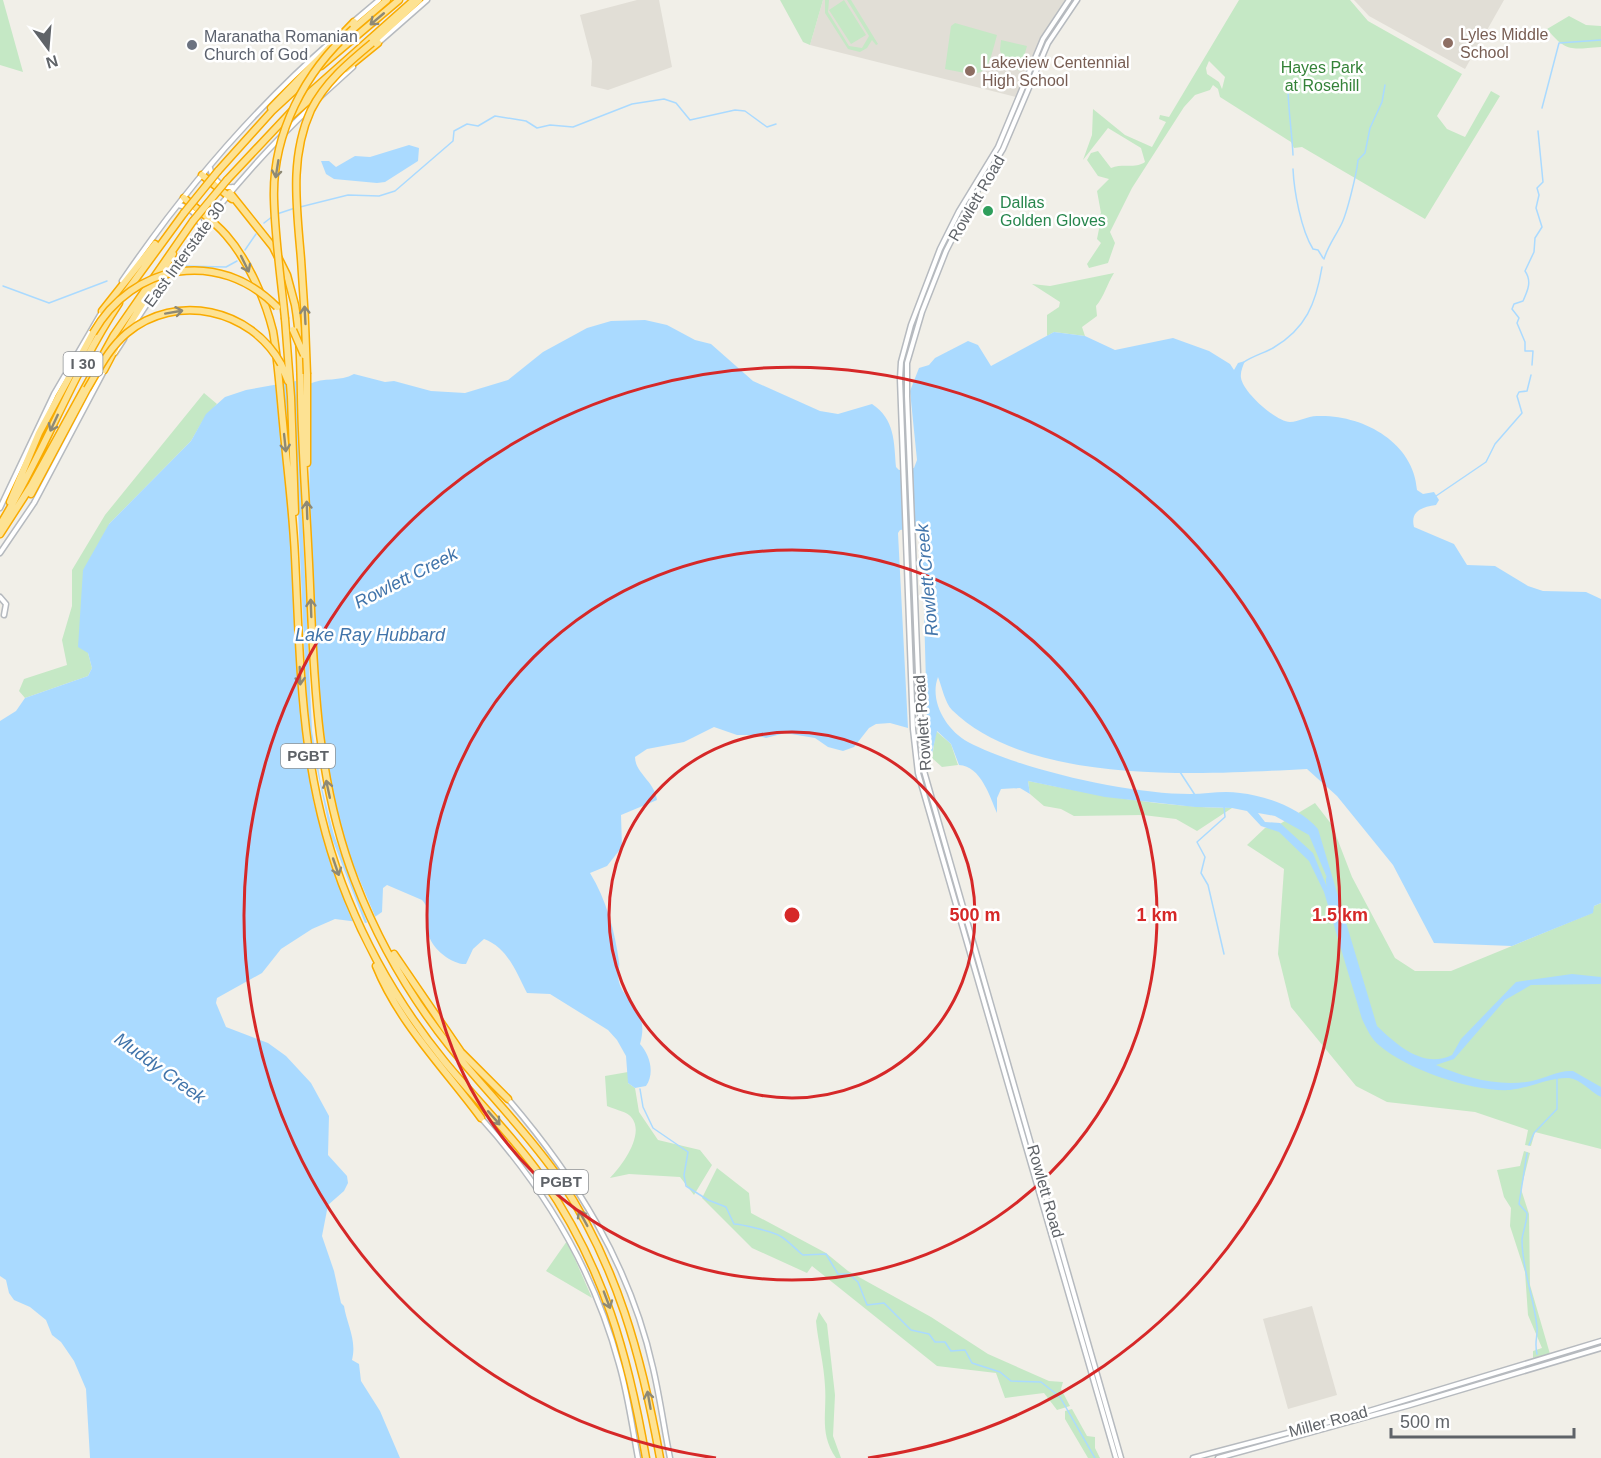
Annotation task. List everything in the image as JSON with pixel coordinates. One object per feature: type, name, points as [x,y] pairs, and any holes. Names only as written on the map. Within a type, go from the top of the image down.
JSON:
[{"type":"highway","points":[[218,171],[284,92],[353,25],[387,0]]},
{"type":"highway","name":"I 30","points":[[0,534],[72,386],[104,327],[136,276],[218,171],[299,86],[399,0]]},
{"type":"highway","name":"I 30","points":[[3,526],[31,486],[109,343],[148,282],[193,221],[227,180],[306,96],[414,0]]},
{"type":"highway","points":[[227,180],[282,125],[375,43],[419,0]]},
{"type":"highway","points":[[295,554],[291,396],[274,199],[278,160],[289,120],[306,84],[321,61],[353,25]]},
{"type":"highway","points":[[305,476],[307,374],[296,180],[300,145],[309,117],[333,77],[375,43]]},
{"type":"highway","points":[[202,175],[229,194],[268,239],[287,275],[297,314],[305,476]]},
{"type":"highway","points":[[184,198],[228,237],[243,258],[268,315],[275,348],[295,554]]},
{"type":"highway","points":[[102,310],[170,226],[184,213]]},
{"type":"highway","points":[[104,370],[193,221]]},
{"type":"highway","points":[[0,520],[11,500],[39,433],[93,333],[118,299],[144,282],[185,270],[213,272],[251,286],[277,307],[300,341],[307,374]]},
{"type":"highway","points":[[3,526],[10,523],[38,482],[87,389],[110,351],[132,329],[158,315],[195,310],[228,317],[258,334],[281,364],[291,396]]},
{"type":"highway","name":"PGBT","points":[[305,476],[314,695],[321,756],[342,842],[375,928],[433,1024],[539,1151],[591,1233],[614,1281],[633,1332],[660,1458]]},
{"type":"highway","name":"PGBT","points":[[295,554],[301,701],[310,772],[335,866],[372,952],[423,1033],[528,1159],[577,1234],[596,1274],[618,1332],[632,1383],[646,1458]]},
{"type":"highway","points":[[386,946],[461,1052],[508,1099]]},
{"type":"highway","points":[[372,952],[382,981],[396,1004],[481,1118]]},
{"type":"main road","name":"East Interstate 30","points":[[0,508],[59,386],[102,310],[178,206],[209,167],[296,74],[379,0]]},
{"type":"main road","name":"East Interstate 30","points":[[0,553],[42,487],[104,370],[159,285],[202,227],[235,186],[298,119],[375,43],[427,0]]},
{"type":"main road","name":"Rowlett Road","points":[[1069,0],[1054,20],[1035,56],[998,147],[959,211],[925,284],[900,367],[904,470],[924,771],[1024,1113],[1121,1458]]},
{"type":"main road","name":"Rowlett Road","points":[[1077,0],[1060,22],[1040,58],[1003,149],[965,213],[936,275],[907,368],[915,760],[1116,1458]]},
{"type":"main road","points":[[1054,20],[1060,22]]},
{"type":"main road","points":[[998,147],[1003,149]]},
{"type":"main road","points":[[209,167],[212,176],[224,186],[235,186]]},
{"type":"main road","points":[[178,206],[187,208],[197,216],[202,227]]},
{"type":"main road","points":[[959,211],[965,213]]},
{"type":"main road","points":[[900,367],[907,368]]},
{"type":"main road","points":[[0,597],[6,604],[4,615]]},
{"type":"main road","points":[[1012,1095],[1016,1096],[1024,1113]]},
{"type":"main road","points":[[508,1099],[574,1183],[618,1264],[635,1307],[653,1367],[670,1458]]},
{"type":"main road","points":[[481,1118],[519,1161],[544,1198],[587,1276],[620,1366],[638,1458]]},
{"type":"main road","name":"Miller Road","points":[[1192,1458],[1359,1414],[1601,1341]]},
{"type":"main road","name":"Miller Road","points":[[1218,1458],[1601,1348]]},
{"type":"main road","points":[[1524,1365],[1526,1370]]},
{"type":"main road","points":[[1501,1372],[1503,1377]]},
{"type":"main road","points":[[1099,1401],[1105,1399]]},
{"type":"shaded area","points":[[637,0],[659,0],[672,67],[608,90],[591,86],[592,61],[580,15]]},
{"type":"shaded area","name":"Lakeview Centennial High School","points":[[823,0],[1067,0],[1039,42],[1016,97],[810,45]]},
{"type":"shaded area","name":"Lyles Middle School","points":[[1354,0],[1504,0],[1465,69],[1369,16]]},
{"type":"shaded area","points":[[1312,1306],[1337,1395],[1288,1409],[1263,1319]]},
{"type":"green space","points":[[0,0],[3,0],[23,72],[0,65]]},
{"type":"green space","points":[[780,0],[823,0],[810,45],[803,42]]},
{"type":"green space","points":[[825,0],[829,0],[828,12],[849,46],[862,48],[869,36],[847,0],[851,0],[878,44],[876,45],[872,40],[867,48],[860,52],[848,49],[825,13]]},
{"type":"green space","points":[[844,0],[866,35],[851,44],[829,10]]},
{"type":"green space","name":"Hayes Park at Rosehill","points":[[1239,0],[1350,0],[1368,21],[1462,74],[1437,116],[1447,129],[1465,137],[1491,91],[1500,96],[1425,219],[1302,147],[1294,148],[1291,142],[1220,97],[1218,89],[1213,85],[1210,90],[1195,95],[1184,107],[1132,188],[1110,232],[1115,243],[1108,263],[1089,268],[1087,264],[1101,243],[1097,239],[1100,224],[1094,223],[1101,213],[1097,191],[1109,179],[1098,176],[1087,160],[1091,153],[1098,151],[1111,168],[1145,162],[1141,148],[1108,128],[1083,160],[1092,135],[1093,109],[1125,135],[1152,147],[1166,122],[1159,119],[1160,115],[1169,117]],"holes":[[[1209,61],[1225,77],[1222,89],[1219,82],[1207,74],[1206,68]]]},
{"type":"green space","points":[[1569,16],[1586,25],[1601,26],[1601,47],[1570,48],[1547,29]]},
{"type":"green space","points":[[955,23],[997,35],[990,59],[983,71],[969,73],[945,69],[951,26]]},
{"type":"green space","points":[[1001,40],[1027,46],[1020,71],[1003,61],[1000,50]]},
{"type":"green space","points":[[1114,273],[1096,306],[1097,316],[1082,327],[1085,336],[1054,332],[1047,336],[1047,315],[1059,307],[1060,302],[1032,284],[1050,286]]},
{"type":"green space","points":[[204,393],[217,404],[202,422],[191,441],[109,524],[88,653],[92,668],[88,676],[25,698],[19,691],[24,679],[67,665],[62,640],[72,606],[72,570],[105,515]]},
{"type":"green space","points":[[936,731],[951,744],[958,765],[942,767],[932,758]]},
{"type":"green space","points":[[1028,781],[1154,803],[1232,808],[1197,831],[1176,819],[1143,815],[1074,816],[1061,809],[1044,806],[1030,794]]},
{"type":"green space","points":[[1315,803],[1332,825],[1352,877],[1395,958],[1415,971],[1451,971],[1592,913],[1594,906],[1601,903],[1601,1149],[1535,1132],[1531,1146],[1525,1145],[1528,1130],[1475,1112],[1387,1102],[1356,1086],[1291,1007],[1278,954],[1284,869],[1247,845],[1265,828],[1273,828]]},
{"type":"green space","points":[[628,1072],[628,1083],[635,1088],[639,1112],[658,1140],[700,1150],[712,1165],[694,1195],[680,1177],[629,1174],[610,1178],[631,1148],[636,1130],[629,1115],[607,1106],[605,1076]]},
{"type":"green space","points":[[1524,1151],[1530,1153],[1521,1189],[1529,1214],[1530,1285],[1550,1354],[1533,1358],[1533,1351],[1542,1348],[1528,1315],[1525,1272],[1510,1226],[1511,1208],[1504,1197],[1497,1170],[1520,1166]]},
{"type":"green space","points":[[717,1168],[749,1193],[751,1213],[826,1253],[848,1271],[931,1317],[988,1354],[1049,1381],[1063,1382],[1061,1389],[1070,1406],[1057,1410],[1044,1393],[1005,1398],[996,1373],[937,1366],[812,1266],[807,1273],[752,1248],[702,1198]]},
{"type":"green space","points":[[567,1241],[592,1298],[546,1271]]},
{"type":"green space","points":[[819,1312],[827,1324],[835,1395],[833,1436],[841,1458],[836,1458],[827,1440],[824,1378],[816,1321]]},
{"type":"green space","points":[[1072,1409],[1087,1436],[1095,1437],[1095,1448],[1100,1458],[1088,1458],[1065,1419],[1065,1411]]},
{"type":"water","points":[[409,145],[419,148],[418,161],[385,182],[334,179],[326,174],[321,161],[329,161],[336,167],[355,156],[370,157]]},
{"type":"water","name":"Lake Ray Hubbard","points":[[645,320],[667,325],[695,340],[711,344],[753,381],[820,411],[838,414],[872,404],[880,410],[889,424],[894,440],[896,467],[899,470],[914,468],[917,460],[910,391],[919,368],[929,365],[935,358],[968,341],[978,345],[991,366],[1054,332],[1085,336],[1115,350],[1173,338],[1209,351],[1230,364],[1234,370],[1238,363],[1245,361],[1241,376],[1243,384],[1269,412],[1284,421],[1293,422],[1313,416],[1334,417],[1351,420],[1383,434],[1406,458],[1414,473],[1417,490],[1423,494],[1434,492],[1439,500],[1436,505],[1418,511],[1414,517],[1414,527],[1454,544],[1467,565],[1495,566],[1528,586],[1543,591],[1586,592],[1601,599],[1601,903],[1594,906],[1593,913],[1512,946],[1434,943],[1393,865],[1337,796],[1307,769],[1171,773],[1072,764],[1026,752],[986,735],[952,710],[938,677],[936,696],[941,714],[960,737],[1017,762],[1076,778],[1137,790],[1190,794],[1227,792],[1250,795],[1272,800],[1302,815],[1318,829],[1377,1026],[1411,1053],[1431,1059],[1441,1059],[1452,1055],[1461,1039],[1516,982],[1572,974],[1601,977],[1601,984],[1531,985],[1505,1000],[1454,1059],[1436,1065],[1459,1074],[1507,1083],[1532,1081],[1557,1073],[1573,1071],[1601,1087],[1601,1097],[1578,1081],[1569,1078],[1555,1079],[1510,1090],[1495,1090],[1460,1083],[1424,1071],[1392,1055],[1380,1046],[1362,1019],[1324,892],[1309,861],[1279,832],[1261,826],[1247,811],[1105,797],[1028,781],[1030,794],[1020,788],[1001,789],[997,798],[997,813],[979,776],[967,767],[959,765],[951,744],[937,731],[931,758],[928,757],[922,537],[916,528],[900,530],[898,533],[908,728],[890,723],[876,724],[869,728],[854,747],[843,751],[828,747],[815,738],[785,733],[766,738],[756,735],[737,735],[714,727],[684,742],[647,749],[635,757],[638,768],[653,788],[657,800],[621,815],[622,847],[607,866],[590,873],[601,894],[612,927],[619,964],[620,985],[641,1021],[640,1044],[649,1059],[651,1070],[646,1086],[635,1088],[628,1083],[626,1056],[608,1030],[550,994],[527,993],[505,955],[499,948],[484,939],[473,949],[466,964],[450,959],[431,941],[428,931],[428,913],[422,900],[387,885],[383,888],[382,912],[366,923],[335,919],[312,929],[281,949],[262,973],[217,998],[216,1003],[226,1027],[268,1043],[286,1056],[311,1083],[329,1116],[328,1155],[347,1176],[348,1183],[344,1191],[328,1205],[322,1236],[351,1333],[352,1360],[359,1364],[361,1381],[380,1411],[400,1458],[90,1458],[86,1389],[74,1361],[61,1342],[52,1335],[46,1320],[30,1307],[14,1300],[9,1293],[6,1280],[0,1276],[0,721],[16,711],[25,698],[88,676],[92,668],[88,653],[78,647],[83,570],[109,524],[191,441],[206,414],[225,397],[246,390],[296,381],[304,383],[308,391],[309,384],[354,374],[431,391],[465,393],[508,380],[543,352],[587,328],[611,321]],"holes":[[[1258,813],[1275,816],[1309,835],[1330,885],[1329,892],[1313,853],[1280,823],[1265,822]]]},
{"type":"pier","points":[[296,378],[303,380],[305,430],[310,425],[309,513],[317,696],[333,799],[347,850],[377,921],[368,925],[334,835],[321,784],[312,731]]},
{"type":"pier","points":[[292,379],[306,688],[311,741],[331,836],[366,926],[356,924],[329,855],[314,804],[303,742],[292,549],[276,382],[283,381],[291,464],[288,393],[285,380]]},
{"type":"waterway","points":[[1542,108],[1559,43],[1601,40]]},
{"type":"waterway","points":[[1324,259],[1343,220],[1358,160],[1365,153],[1370,128],[1382,102],[1385,85]]},
{"type":"waterway","points":[[1288,87],[1293,155]]},
{"type":"waterway","points":[[300,207],[348,195],[379,196],[395,191],[453,141],[454,131],[467,124],[478,126],[495,116],[526,121],[537,128],[550,125],[573,127],[632,104],[664,99],[676,103],[690,120],[735,110],[745,111],[767,127],[776,124]]},
{"type":"waterway","points":[[1532,365],[1533,351],[1525,351],[1525,342],[1517,323],[1519,318],[1512,309],[1514,304],[1523,301],[1529,286],[1525,271],[1534,252],[1535,238],[1542,227],[1536,208],[1539,195],[1537,188],[1543,182],[1538,131]]},
{"type":"waterway","points":[[1293,169],[1305,232],[1313,249],[1318,250],[1323,258]]},
{"type":"waterway","points":[[277,214],[295,208]]},
{"type":"waterway","points":[[264,223],[273,216]]},
{"type":"waterway","points":[[245,250],[256,234]]},
{"type":"waterway","points":[[182,266],[226,267],[237,261]]},
{"type":"waterway","points":[[1244,362],[1284,341],[1301,324],[1313,303],[1322,267]]},
{"type":"waterway","points":[[3,286],[49,303],[107,281]]},
{"type":"waterway","points":[[1436,496],[1486,462],[1495,444],[1522,413],[1517,396],[1519,392],[1527,391],[1531,375]]},
{"type":"waterway","points":[[1180,772],[1195,795]]},
{"type":"waterway","points":[[1224,807],[1225,817],[1197,842],[1205,857],[1201,873],[1208,885],[1224,954]]},
{"type":"waterway","name":"Rowlett Creek","points":[[1328,879],[1330,897]]},
{"type":"waterway","points":[[1529,1145],[1534,1133],[1557,1109],[1557,1079]]},
{"type":"waterway","points":[[640,1089],[643,1107],[653,1128],[688,1152],[684,1175],[686,1186],[708,1200],[726,1207],[734,1224],[777,1234],[803,1255],[826,1254],[838,1274],[849,1274],[858,1282],[867,1305],[884,1303],[911,1330],[929,1334],[935,1342],[945,1342],[951,1351],[965,1350],[972,1363],[1000,1372],[1011,1381],[1041,1382],[1060,1397],[1095,1458]]},
{"type":"waterway","points":[[1527,1153],[1519,1204],[1527,1213],[1522,1238],[1537,1330],[1537,1354]]},
{"type":"place","name":"Lyles Middle School","points":[[1448,43]]},
{"type":"place","name":"Maranatha Romanian Church of God","points":[[192,45]]},
{"type":"place","name":"Lakeview Centennial High School","points":[[970,71]]},
{"type":"place","name":"Dallas Golden Gloves","points":[[988,211]]},
{"type":"water label","name":"Muddy Creek","points":[[160,1068]]}]
